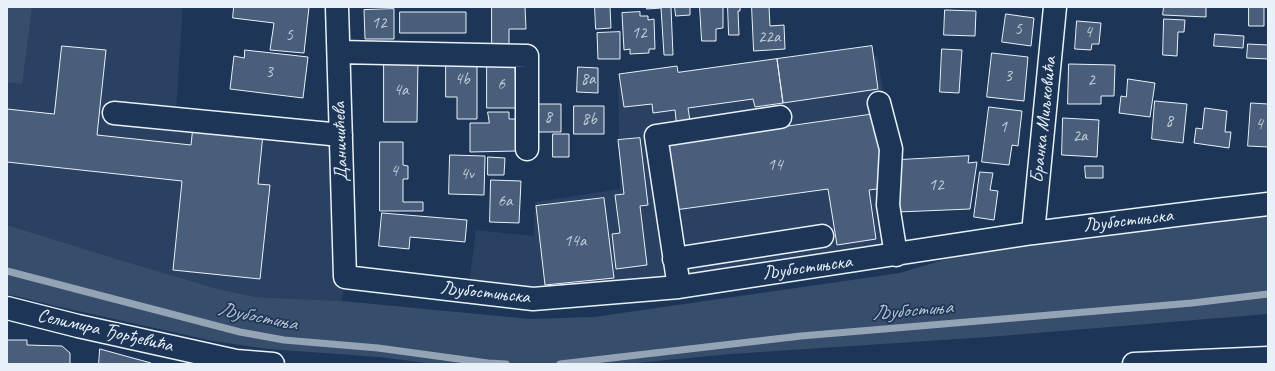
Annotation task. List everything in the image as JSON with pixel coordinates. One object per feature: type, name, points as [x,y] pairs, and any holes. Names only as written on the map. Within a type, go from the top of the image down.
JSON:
[{"type":"street","name":"Даничићева","points":[[338,7],[345,277]]},
{"type":"street","name":"Бранка Миљковића","points":[[1033,233],[1055,7]]},
{"type":"street","points":[[339,52],[527,56],[526,149]]},
{"type":"street","points":[[879,103],[891,149],[888,205],[896,255]]},
{"type":"street","points":[[114,113],[341,135]]},
{"type":"street","points":[[679,287],[656,136],[780,117]]},
{"type":"street","name":"Љубостињска","points":[[345,277],[533,299],[679,287],[1033,233],[1208,210],[1268,204]]},
{"type":"street","points":[[674,259],[822,236]]},
{"type":"street","name":"Селимира Ђорђевића","points":[[7,308],[78,326],[236,361],[274,364]]},
{"type":"street","points":[[1134,364],[1231,362],[1268,358]]},
{"type":"shaded area","points":[[7,7],[183,7],[176,110],[341,122],[345,277],[342,301],[256,297],[222,290],[7,225]]},
{"type":"shaded area","points":[[7,7],[32,7],[22,84],[7,82]]},
{"type":"shaded area","points":[[877,56],[885,102],[896,255],[679,287],[468,291],[476,230],[534,236],[535,202],[620,189],[618,83]]},
{"type":"shaded area","points":[[1268,204],[1268,314],[988,337],[731,354],[625,364],[435,364],[379,357],[268,349],[213,341],[7,294],[7,225],[222,290],[256,297],[342,301],[530,319],[594,317],[900,273],[1033,233]]},
{"type":"building","points":[[234,7],[309,7],[304,53],[270,50],[274,23],[233,18]]},
{"type":"building","points":[[492,7],[525,7],[526,29],[509,29],[509,47],[492,47]]},
{"type":"building","points":[[595,7],[610,7],[611,28],[596,29]]},
{"type":"building","points":[[647,7],[671,7],[673,55],[664,55],[661,8],[647,9]]},
{"type":"building","points":[[675,7],[690,7],[690,15],[676,16]]},
{"type":"building","points":[[700,7],[723,7],[723,28],[716,29],[716,41],[702,41]]},
{"type":"building","points":[[728,7],[740,7],[740,11],[738,11],[739,35],[729,35]]},
{"type":"building","points":[[752,7],[769,7],[770,26],[784,25],[785,49],[754,51]]},
{"type":"building","points":[[1164,7],[1206,7],[1206,17],[1163,15]]},
{"type":"building","points":[[1249,7],[1264,7],[1264,26],[1249,26]]},
{"type":"building","points":[[394,9],[394,39],[365,39],[364,10]]},
{"type":"building","points":[[945,10],[976,11],[975,36],[944,35]]},
{"type":"building","points":[[400,12],[466,12],[466,33],[400,33]]},
{"type":"building","points":[[640,12],[640,16],[648,16],[648,20],[654,19],[655,49],[649,49],[649,53],[630,54],[630,49],[624,50],[622,13]]},
{"type":"building","points":[[1006,14],[1034,18],[1031,46],[1002,42]]},
{"type":"building","points":[[1164,19],[1185,20],[1184,32],[1178,32],[1177,56],[1163,55]]},
{"type":"building","points":[[1077,21],[1101,23],[1099,44],[1092,44],[1091,50],[1075,49]]},
{"type":"building","points":[[620,32],[620,59],[598,59],[597,33]]},
{"type":"building","points":[[1215,34],[1244,36],[1243,48],[1214,46]]},
{"type":"building","points":[[1248,44],[1268,45],[1268,59],[1247,58]]},
{"type":"building","points":[[62,46],[106,50],[97,135],[191,145],[193,126],[263,134],[258,184],[270,185],[260,279],[173,270],[182,181],[7,162],[7,109],[54,114]]},
{"type":"building","points":[[872,46],[878,89],[783,103],[777,59]]},
{"type":"building","points":[[942,49],[962,50],[959,93],[940,92]]},
{"type":"building","points":[[245,50],[308,57],[303,98],[230,89],[234,56],[244,58]]},
{"type":"building","points":[[992,53],[1028,57],[1024,101],[987,97]]},
{"type":"building","points":[[777,59],[783,103],[755,107],[753,99],[688,108],[691,127],[677,129],[675,110],[653,113],[652,104],[624,107],[619,74],[677,66],[678,72]]},
{"type":"building","points":[[384,60],[418,60],[417,122],[384,122]]},
{"type":"building","points":[[446,63],[477,63],[477,119],[457,119],[457,97],[446,97]]},
{"type":"building","points":[[487,63],[515,63],[516,108],[487,108]]},
{"type":"building","points":[[1069,64],[1115,65],[1114,96],[1101,96],[1101,104],[1068,104]]},
{"type":"building","points":[[578,67],[598,68],[598,93],[577,92]]},
{"type":"building","points":[[1128,79],[1155,83],[1150,117],[1119,113],[1121,96],[1126,97]]},
{"type":"building","points":[[1155,101],[1187,104],[1183,143],[1152,139]]},
{"type":"building","points":[[1251,103],[1268,104],[1268,147],[1248,146]]},
{"type":"building","points":[[535,104],[561,104],[561,132],[535,132]]},
{"type":"building","points":[[574,106],[604,106],[604,134],[574,134]]},
{"type":"building","points":[[989,107],[1022,111],[1018,146],[1012,145],[1009,165],[982,162]]},
{"type":"building","points":[[1205,108],[1227,111],[1225,132],[1231,132],[1229,148],[1194,143],[1196,128],[1202,129]]},
{"type":"building","points":[[488,112],[509,112],[509,119],[517,119],[517,151],[470,152],[470,123],[489,123]]},
{"type":"building","points":[[875,114],[885,188],[869,190],[876,239],[837,245],[828,189],[675,210],[665,144]]},
{"type":"building","points":[[1063,118],[1099,120],[1097,157],[1062,155]]},
{"type":"building","points":[[553,134],[569,134],[569,157],[553,157]]},
{"type":"building","points":[[640,138],[648,205],[640,206],[647,265],[616,269],[612,234],[620,233],[615,195],[624,194],[618,140]]},
{"type":"building","points":[[380,142],[403,142],[403,165],[408,166],[408,179],[403,179],[403,202],[423,202],[423,211],[380,211]]},
{"type":"building","points":[[450,155],[485,156],[484,195],[449,194]]},
{"type":"building","points":[[969,156],[968,163],[977,162],[970,209],[898,212],[900,160]]},
{"type":"building","points":[[488,157],[505,158],[504,175],[488,175]]},
{"type":"building","points":[[1085,166],[1103,166],[1103,178],[1086,178]]},
{"type":"building","points":[[980,172],[993,173],[990,190],[998,191],[994,220],[974,217]]},
{"type":"building","points":[[491,180],[521,181],[519,223],[490,222]]},
{"type":"building","points":[[604,198],[614,278],[545,285],[536,206]]},
{"type":"building","points":[[382,213],[467,220],[465,242],[410,237],[409,249],[379,246]]},
{"type":"building","points":[[7,340],[27,340],[27,345],[62,346],[70,353],[70,364],[7,364]]},
{"type":"building","points":[[100,349],[151,363],[151,364],[99,364]]},
{"type":"waterway","name":"Љубостиња","points":[[7,271],[240,332],[284,340],[378,348],[488,363],[506,364]]},
{"type":"waterway","name":"Љубостиња","points":[[560,364],[801,336],[1192,303],[1268,294]]}]
